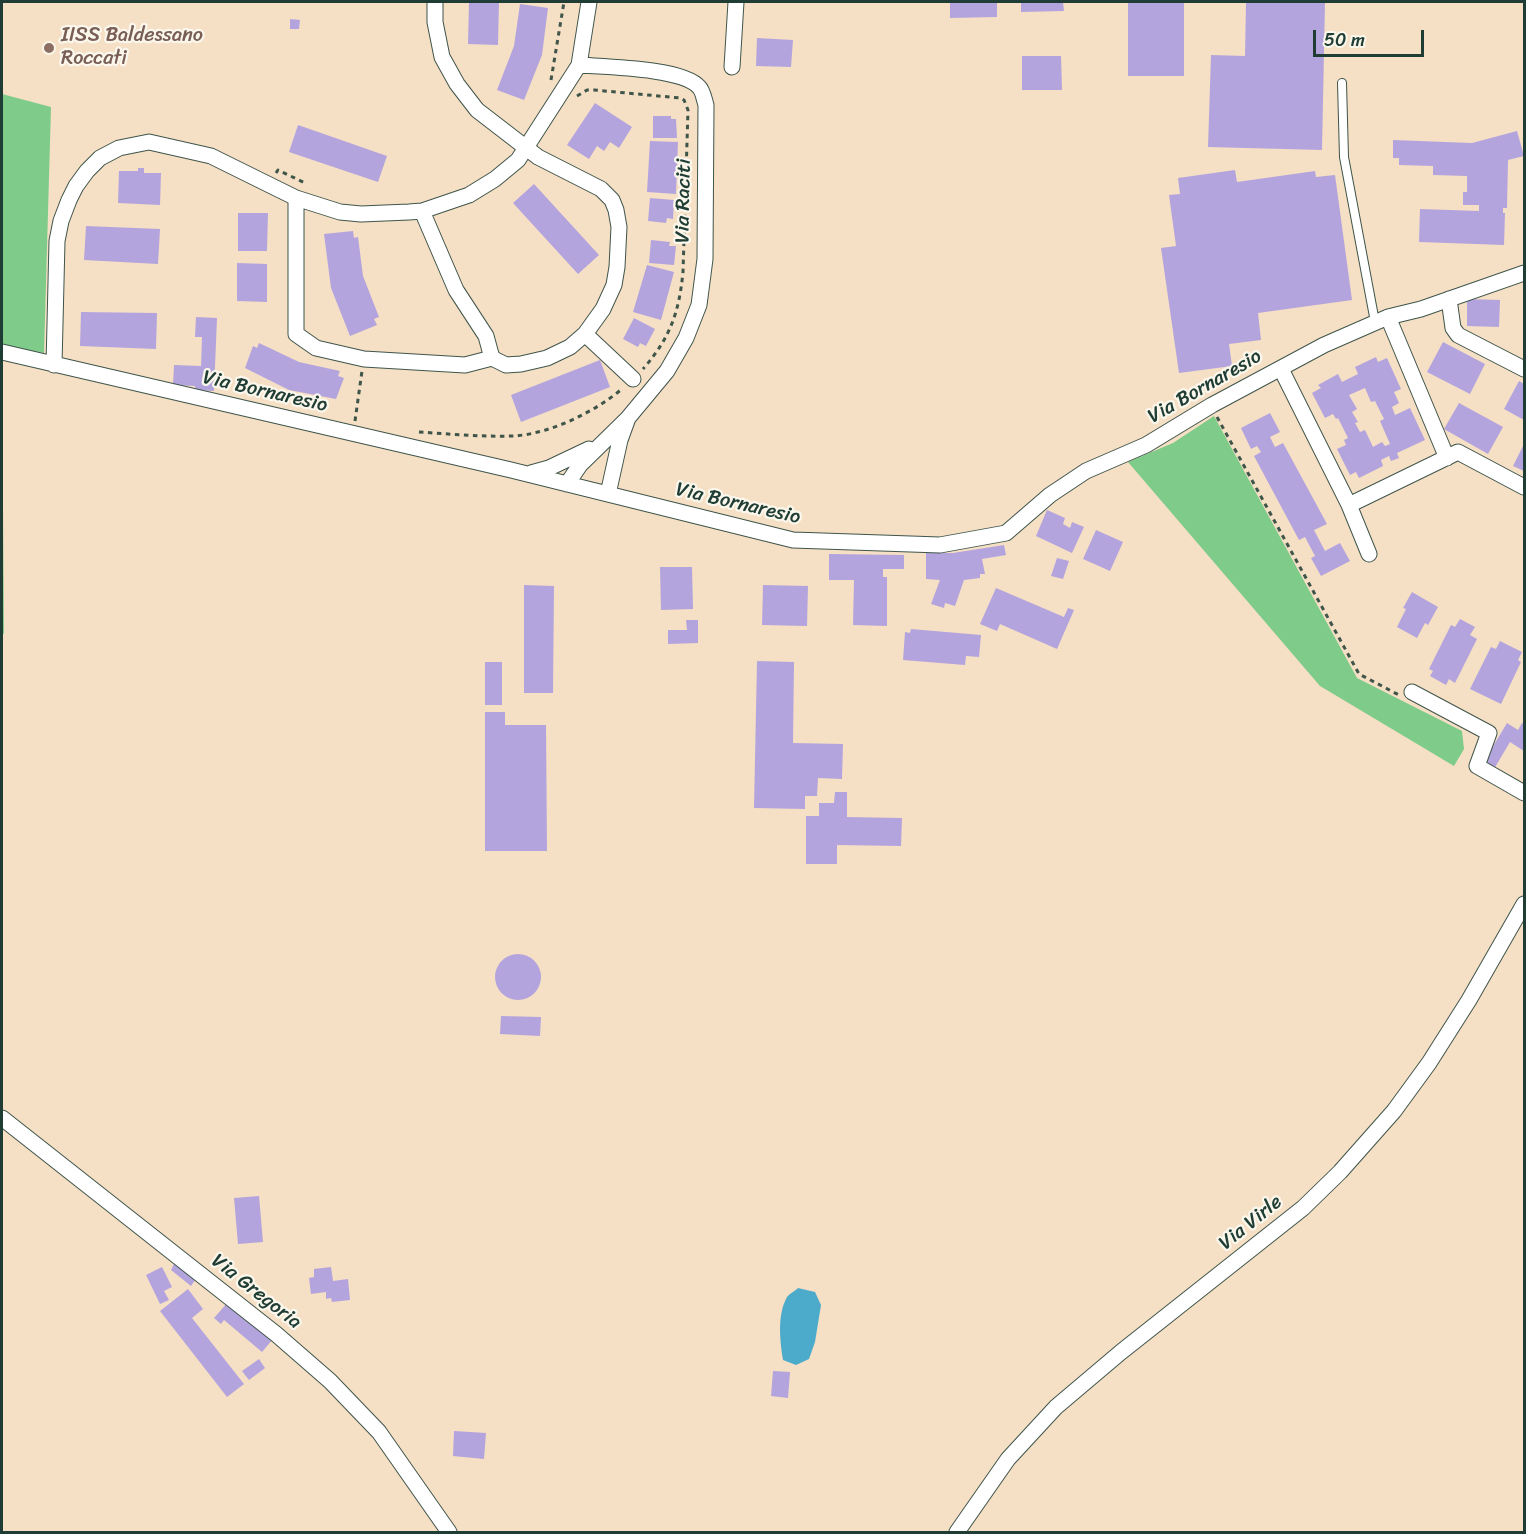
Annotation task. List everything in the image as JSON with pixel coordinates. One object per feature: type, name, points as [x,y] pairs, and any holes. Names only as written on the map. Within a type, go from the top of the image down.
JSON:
[{"type":"street","points":[[296,198],[296,334],[316,348],[364,359],[465,366],[492,358],[506,365],[521,364],[547,358],[570,347],[585,334],[603,309],[614,285],[617,267],[619,226],[612,200],[601,189],[526,149],[477,110],[457,84],[442,57],[435,22],[435,2]]},
{"type":"street","points":[[54,365],[57,241],[61,221],[76,186],[100,158],[119,148],[149,142],[211,156],[296,198],[340,212],[361,214],[422,211],[470,195],[495,179],[518,160],[579,65],[589,2]]},
{"type":"street","points":[[732,67],[736,2]]},
{"type":"street","name":"Via Raciti","points":[[567,484],[580,465],[628,418],[667,371],[686,338],[699,305],[705,259],[706,105],[700,87],[685,77],[665,73],[579,65]]},
{"type":"street","points":[[422,211],[456,290],[486,336],[492,358]]},
{"type":"street","name":"Via Bornaresio","points":[[2,352],[528,474],[793,540],[940,545],[1006,532],[1050,495],[1086,471],[1146,445],[1212,405],[1324,345],[1381,319],[1421,309],[1524,273]]},
{"type":"street","points":[[1449,299],[1453,328],[1458,335],[1524,369]]},
{"type":"street","points":[[1381,319],[1447,458]]},
{"type":"street","points":[[585,334],[633,379]]},
{"type":"street","points":[[1281,369],[1349,505],[1369,554]]},
{"type":"street","name":"Via Raciti","points":[[609,494],[620,440],[628,418]]},
{"type":"street","points":[[528,474],[557,465],[607,439]]},
{"type":"street","points":[[1349,505],[1458,452],[1524,487]]},
{"type":"street","points":[[1406,693],[1489,733],[1477,766],[1524,793]]},
{"type":"street","name":"Via Virle","points":[[957,1533],[1008,1459],[1056,1407],[1121,1352],[1303,1208],[1340,1172],[1394,1111],[1429,1063],[1469,1000],[1524,904]]},
{"type":"street","name":"Via Gregoria","points":[[2,1118],[276,1334],[330,1381],[379,1432],[449,1533]]},
{"type":"lane","points":[[1342,82],[1344,157],[1381,319]]},
{"type":"path","points":[[410,432],[515,436],[550,428],[583,416],[618,393],[655,356],[676,315],[683,272],[688,110],[684,100],[680,98],[594,90],[587,90],[575,97],[550,82],[564,2]]},
{"type":"path","points":[[268,184],[278,170],[312,186]]},
{"type":"path","points":[[355,422],[364,359]]},
{"type":"path","points":[[1212,405],[1223,431],[1359,674],[1406,693]]},
{"type":"green space","points":[[2,94],[51,107],[44,353],[2,345]]},
{"type":"green space","points":[[2,386],[4,634],[2,633]]},
{"type":"green space","points":[[1214,416],[1357,678],[1462,731],[1464,749],[1454,766],[1320,686],[1128,462],[1173,443]]},
{"type":"water","points":[[798,1288],[815,1292],[821,1305],[815,1342],[809,1359],[796,1365],[783,1360],[780,1328],[787,1297]]},
{"type":"building","points":[[469,2],[499,2],[498,45],[468,44]]},
{"type":"building","points":[[950,2],[997,2],[997,17],[950,18]]},
{"type":"building","points":[[1021,2],[1063,2],[1064,11],[1021,12]]},
{"type":"building","points":[[1128,2],[1184,2],[1184,76],[1128,76]]},
{"type":"building","points":[[1246,2],[1325,2],[1322,150],[1208,147],[1211,55],[1245,56]]},
{"type":"building","points":[[520,4],[548,8],[542,55],[524,100],[497,90],[514,46]]},
{"type":"building","points":[[290,19],[300,20],[299,29],[290,29]]},
{"type":"building","points":[[757,38],[793,40],[791,67],[756,66]]},
{"type":"building","points":[[1022,56],[1061,56],[1062,90],[1022,90]]},
{"type":"building","points":[[595,103],[632,127],[619,148],[610,142],[604,151],[597,146],[589,159],[567,145]]},
{"type":"building","points":[[653,116],[671,116],[671,119],[676,119],[677,138],[653,138]]},
{"type":"building","points":[[298,125],[387,156],[378,182],[289,152]]},
{"type":"building","points":[[1517,131],[1524,156],[1508,160],[1507,208],[1503,208],[1503,213],[1505,213],[1504,245],[1419,242],[1420,209],[1479,211],[1479,205],[1463,205],[1463,192],[1467,192],[1467,176],[1433,175],[1433,166],[1399,165],[1399,158],[1393,158],[1393,140],[1472,143]]},
{"type":"building","points":[[650,141],[678,142],[676,194],[647,192]]},
{"type":"building","points":[[138,168],[144,168],[144,173],[161,173],[160,205],[118,203],[119,171],[138,171]]},
{"type":"building","points":[[1235,170],[1237,182],[1315,171],[1316,177],[1335,175],[1352,300],[1258,313],[1261,340],[1229,344],[1232,366],[1179,373],[1161,248],[1176,246],[1169,195],[1180,194],[1178,178]]},
{"type":"building","points":[[534,184],[599,255],[578,274],[513,203]]},
{"type":"building","points":[[650,198],[674,200],[673,219],[667,218],[666,223],[648,221]]},
{"type":"building","points":[[238,213],[268,213],[267,251],[238,251]]},
{"type":"building","points":[[86,226],[160,229],[158,264],[84,260]]},
{"type":"building","points":[[353,231],[354,238],[358,237],[363,276],[379,317],[374,319],[377,325],[350,336],[331,288],[324,234]]},
{"type":"building","points":[[651,240],[670,242],[669,246],[676,246],[674,265],[649,263]]},
{"type":"building","points":[[237,263],[267,264],[267,302],[237,301]]},
{"type":"building","points":[[647,265],[674,272],[661,320],[633,312]]},
{"type":"building","points":[[1467,299],[1500,300],[1499,327],[1467,326]]},
{"type":"building","points":[[81,312],[157,313],[156,349],[80,346]]},
{"type":"building","points":[[196,317],[217,318],[214,391],[195,390],[195,386],[173,385],[174,365],[201,366],[202,337],[195,337]]},
{"type":"building","points":[[634,318],[655,329],[646,346],[640,343],[638,347],[623,339]]},
{"type":"building","points":[[1443,342],[1485,364],[1470,394],[1427,372]]},
{"type":"building","points":[[259,343],[299,362],[340,371],[338,376],[344,378],[336,399],[289,390],[245,368],[253,346],[257,348]]},
{"type":"building","points":[[1376,357],[1378,362],[1387,358],[1401,389],[1394,392],[1399,403],[1392,407],[1395,415],[1410,408],[1425,440],[1397,453],[1399,458],[1391,461],[1389,456],[1381,460],[1383,466],[1359,478],[1356,472],[1350,475],[1337,449],[1346,445],[1344,440],[1348,438],[1338,418],[1336,419],[1333,414],[1325,418],[1312,393],[1321,388],[1318,385],[1338,374],[1342,382],[1358,374],[1355,367]],"holes":[[[1365,388],[1371,402],[1375,401],[1384,419],[1380,421],[1390,444],[1385,446],[1382,442],[1373,447],[1365,430],[1360,432],[1355,423],[1358,422],[1352,412],[1357,409],[1349,395]]]},
{"type":"building","points":[[600,360],[610,387],[521,422],[511,395]]},
{"type":"building","points":[[1519,381],[1524,384],[1524,420],[1504,409]]},
{"type":"building","points":[[1459,403],[1503,427],[1488,454],[1444,429]]},
{"type":"building","points":[[1270,413],[1280,432],[1270,437],[1275,447],[1283,443],[1327,524],[1314,530],[1325,551],[1340,543],[1350,561],[1321,576],[1311,558],[1315,556],[1305,537],[1299,540],[1254,456],[1261,452],[1257,446],[1251,449],[1241,428]]},
{"type":"building","points":[[1524,444],[1524,471],[1513,466]]},
{"type":"building","points":[[1047,510],[1065,518],[1063,524],[1070,528],[1072,522],[1084,527],[1072,553],[1036,536]]},
{"type":"building","points":[[1096,530],[1123,542],[1110,571],[1083,559]]},
{"type":"building","points":[[1004,545],[1006,555],[982,559],[985,574],[980,574],[980,578],[964,580],[955,606],[945,603],[944,608],[931,604],[940,580],[926,579],[926,553],[953,553]]},
{"type":"building","points":[[829,554],[904,555],[904,569],[883,569],[883,577],[887,577],[887,626],[853,625],[854,580],[829,580]]},
{"type":"building","points":[[1057,558],[1069,561],[1063,579],[1051,576]]},
{"type":"building","points":[[660,567],[692,567],[693,609],[661,610]]},
{"type":"building","points":[[524,585],[554,586],[553,693],[524,693]]},
{"type":"building","points":[[763,585],[808,586],[807,626],[762,625]]},
{"type":"building","points":[[996,588],[1064,617],[1068,608],[1074,610],[1057,649],[1000,624],[997,631],[980,624]]},
{"type":"building","points":[[1412,592],[1438,607],[1428,625],[1425,623],[1417,638],[1397,627],[1406,609],[1403,608]]},
{"type":"building","points":[[1460,619],[1475,627],[1470,635],[1477,639],[1455,683],[1449,679],[1446,685],[1430,676],[1433,671],[1429,669],[1451,625],[1455,627]]},
{"type":"building","points":[[686,620],[698,620],[698,643],[668,644],[668,630],[687,630]]},
{"type":"building","points":[[911,629],[981,635],[979,657],[966,656],[965,665],[903,660],[905,632],[910,633]]},
{"type":"building","points":[[1500,641],[1522,652],[1518,660],[1521,662],[1501,704],[1470,689],[1491,647],[1496,649]]},
{"type":"building","points":[[757,661],[794,662],[793,743],[843,744],[842,779],[818,778],[817,796],[805,796],[805,809],[754,808]]},
{"type":"building","points":[[485,662],[502,662],[502,705],[485,705]]},
{"type":"building","points":[[485,712],[505,712],[505,725],[546,725],[547,851],[485,851]]},
{"type":"building","points":[[1507,723],[1518,730],[1522,723],[1524,724],[1524,751],[1510,742],[1494,769],[1483,763]]},
{"type":"building","points":[[835,792],[847,792],[847,817],[902,818],[901,846],[837,845],[837,864],[806,864],[806,816],[819,816],[819,803],[834,803]]},
{"type":"building","points":[[518,954],[527,955],[534,961],[540,968],[540,986],[534,993],[527,999],[518,1000],[509,999],[502,993],[496,986],[495,977],[496,968],[502,961],[509,955]]},
{"type":"building","points":[[501,1016],[541,1017],[540,1036],[500,1034]]},
{"type":"building","points":[[259,1196],[263,1242],[238,1244],[234,1198]]},
{"type":"building","points":[[175,1262],[196,1279],[191,1286],[171,1270]]},
{"type":"building","points":[[162,1267],[172,1287],[164,1291],[169,1300],[160,1304],[146,1275]]},
{"type":"building","points":[[331,1267],[333,1281],[348,1279],[350,1300],[332,1302],[331,1298],[326,1299],[326,1292],[311,1294],[309,1278],[314,1277],[314,1269]]},
{"type":"building","points":[[188,1289],[203,1309],[192,1318],[244,1384],[227,1397],[160,1311]]},
{"type":"building","points":[[228,1302],[273,1339],[262,1352],[224,1320],[221,1324],[214,1318]]},
{"type":"building","points":[[259,1359],[265,1368],[249,1380],[242,1371]]},
{"type":"building","points":[[773,1371],[790,1372],[788,1398],[771,1396]]},
{"type":"building","points":[[454,1431],[486,1433],[484,1459],[453,1456]]},
{"type":"place","name":"IISS Baldessano Roccati","points":[[49,48]]}]
